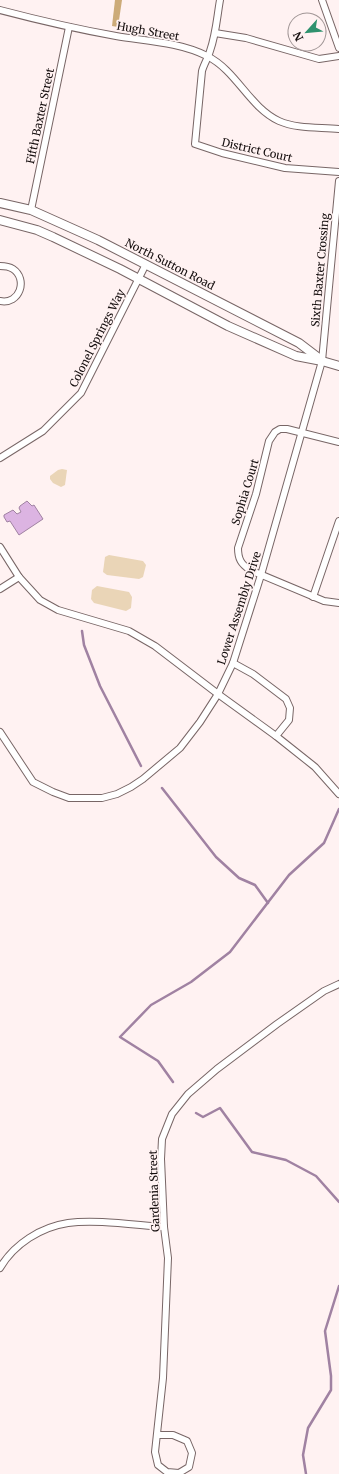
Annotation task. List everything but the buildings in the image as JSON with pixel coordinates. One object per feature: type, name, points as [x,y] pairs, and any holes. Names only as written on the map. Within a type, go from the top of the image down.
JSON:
[{"type":"main road","name":"North Sutton Road","points":[[0,203],[31,210],[98,240],[299,343],[322,361]]},
{"type":"main road","name":"North Sutton Road","points":[[0,220],[37,230],[100,259],[228,326],[296,356],[339,366]]},
{"type":"street","points":[[208,57],[215,34],[220,0]]},
{"type":"street","points":[[322,0],[339,48]]},
{"type":"street","name":"Hugh Street","points":[[0,10],[69,27],[176,45],[208,57],[224,68],[237,80],[259,107],[280,121],[295,125],[339,129]]},
{"type":"street","name":"Fifth Baxter Street","points":[[31,210],[69,27]]},
{"type":"street","points":[[215,34],[246,38],[319,58],[339,56]]},
{"type":"street","name":"District Court","points":[[208,57],[202,71],[195,144],[222,153],[285,168],[339,172]]},
{"type":"street","name":"Sixth Baxter Crossing","points":[[322,361],[339,182]]},
{"type":"street","name":"Colonel Springs Way","points":[[0,458],[43,431],[81,393],[146,264]]},
{"type":"street","points":[[0,266],[12,268],[19,276],[20,287],[17,297],[11,301],[0,301]]},
{"type":"street","name":"Lower Assembly Drive","points":[[0,732],[33,782],[69,798],[102,798],[131,788],[180,748],[200,722],[218,694],[233,663],[261,575],[322,361]]},
{"type":"street","name":"Sophia Court","points":[[339,442],[284,429],[275,432],[271,438],[256,494],[238,548],[238,557],[243,565],[261,575],[324,601],[339,603]]},
{"type":"street","points":[[314,596],[339,521]]},
{"type":"street","points":[[0,547],[19,577],[40,600],[58,610],[129,631],[155,646],[276,736],[315,767],[339,794]]},
{"type":"street","points":[[0,589],[19,577]]},
{"type":"street","points":[[233,663],[253,674],[286,699],[290,708],[288,720],[276,736]]},
{"type":"street","name":"Gardenia Street","points":[[157,1435],[173,1435],[187,1441],[192,1453],[189,1467],[179,1473],[167,1472],[158,1465],[155,1452],[163,1378],[168,1258],[164,1227],[161,1159],[162,1139],[168,1120],[173,1111],[188,1094],[217,1069],[324,991],[339,984]]},
{"type":"street","points":[[0,1268],[3,1258],[20,1244],[31,1237],[56,1226],[68,1223],[164,1227]]},
{"type":"shaded area","points":[[115,0],[122,0],[118,27],[112,26]]},
{"type":"shaded area","points":[[62,469],[67,470],[65,485],[61,487],[53,483],[50,476]]},
{"type":"shaded area","points":[[27,501],[32,506],[34,505],[43,519],[19,535],[10,521],[7,522],[4,515],[13,510],[17,514],[21,512],[19,508],[20,506]]},
{"type":"shaded area","points":[[109,555],[143,561],[146,565],[143,577],[139,579],[107,575],[103,572],[105,557]]},
{"type":"shaded area","points":[[97,586],[129,592],[132,597],[131,608],[126,611],[94,603],[91,599],[92,590]]},
{"type":"waterway","points":[[82,631],[84,645],[100,686],[141,766]]},
{"type":"waterway","points":[[162,788],[216,857],[239,878],[255,885],[268,903]]},
{"type":"waterway","points":[[173,1082],[158,1061],[120,1037],[151,1005],[191,982],[230,952],[289,875],[324,843],[339,809]]},
{"type":"waterway","points":[[196,1113],[203,1117],[220,1108],[252,1152],[286,1160],[316,1176],[339,1202]]},
{"type":"waterway","points":[[306,1474],[303,1455],[308,1428],[331,1390],[331,1376],[325,1331],[339,1286]]}]
